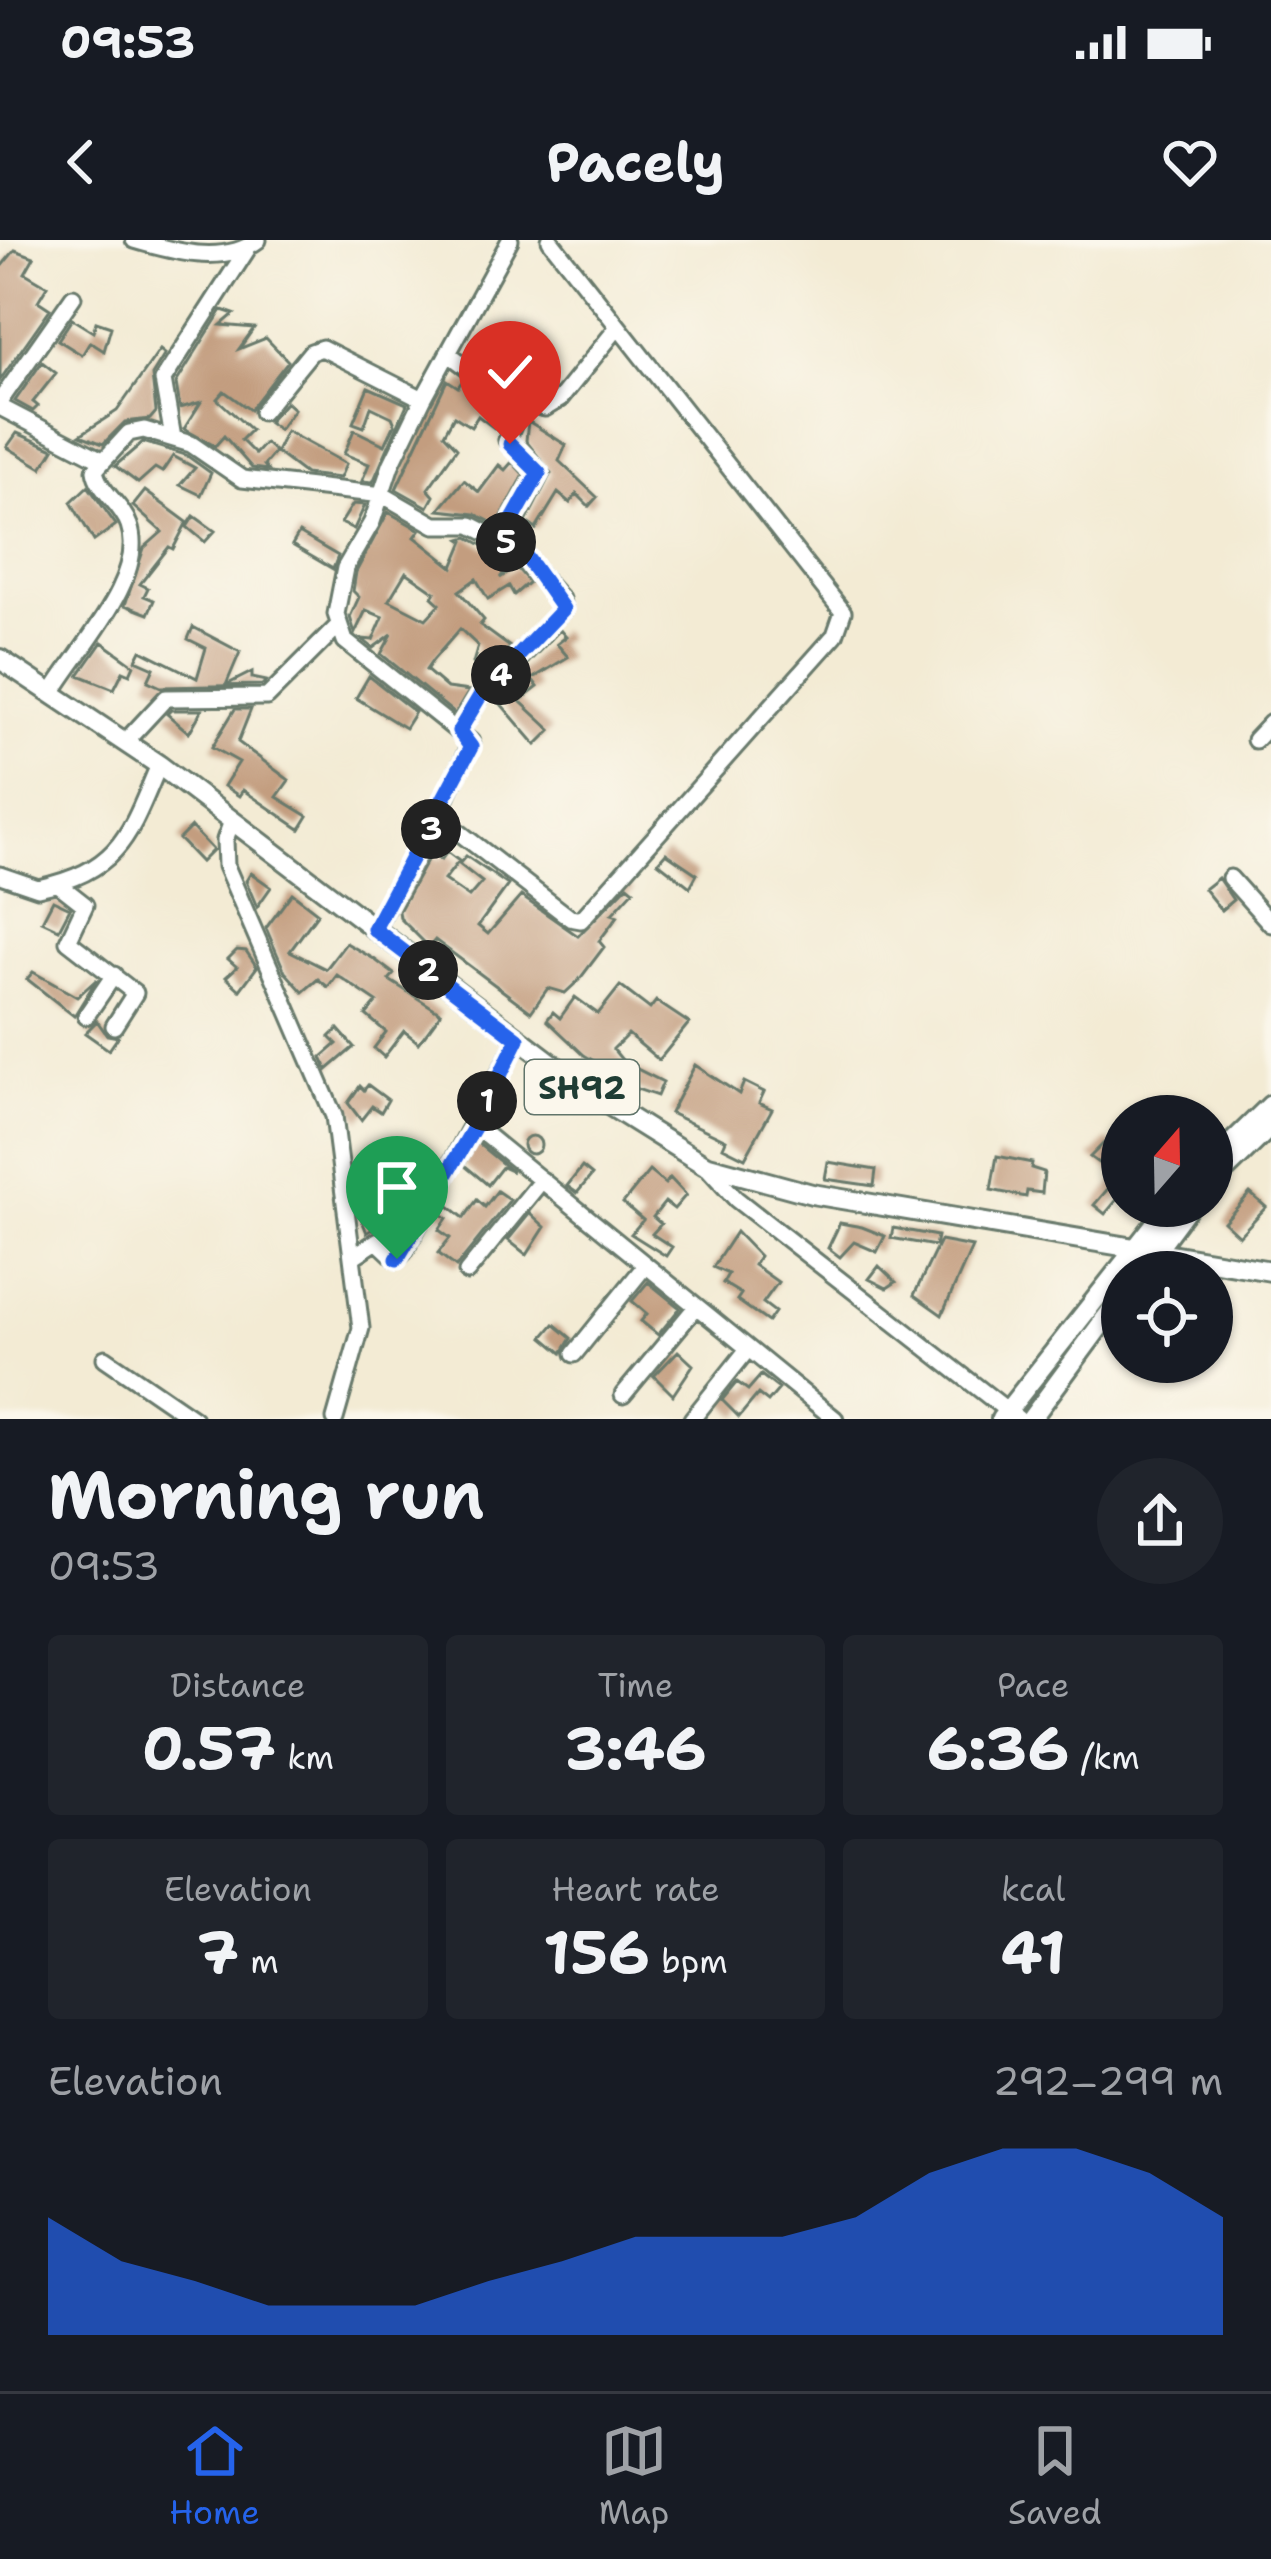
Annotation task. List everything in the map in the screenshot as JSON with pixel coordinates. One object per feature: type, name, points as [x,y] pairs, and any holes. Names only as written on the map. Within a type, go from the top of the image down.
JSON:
[{"type":"main road","name":"SH92","points":[[0,659],[159,765],[637,1126],[705,1166],[812,1194],[1271,1271]]},
{"type":"main road","points":[[1233,1142],[1271,1105]]},
{"type":"main road","points":[[1233,1163],[1271,1126]]},
{"type":"main road","points":[[1145,1250],[1157,1227]]},
{"type":"main road","points":[[1009,1416],[1168,1227]]},
{"type":"main road","points":[[1031,1419],[1101,1325]]},
{"type":"street","points":[[134,240],[198,254],[253,244]]},
{"type":"street","points":[[125,742],[166,698],[267,697],[336,628],[345,568],[383,495],[391,465],[510,240]]},
{"type":"street","points":[[439,817],[570,918],[581,920],[840,628],[843,612],[550,240]]},
{"type":"street","points":[[173,438],[163,380],[253,244]]},
{"type":"street","points":[[73,297],[0,404],[102,460]]},
{"type":"street","points":[[449,354],[521,405],[554,406],[618,327]]},
{"type":"street","points":[[262,412],[311,352],[322,348],[423,400]]},
{"type":"street","points":[[502,539],[539,473],[507,440],[521,405]]},
{"type":"street","points":[[52,694],[126,575],[132,536],[128,521],[94,475],[102,460],[136,429],[202,450],[242,479],[383,495],[435,525],[471,525],[502,539],[527,558],[563,609],[480,696],[459,731]]},
{"type":"street","points":[[336,628],[369,664],[459,731],[471,747],[439,817],[374,929]]},
{"type":"street","points":[[1255,740],[1271,723]]},
{"type":"street","points":[[0,875],[22,886],[57,884],[122,848],[159,765]]},
{"type":"street","points":[[232,821],[225,840],[226,866],[334,1116],[361,1328],[334,1419]]},
{"type":"street","points":[[1230,878],[1271,924]]},
{"type":"street","points":[[57,884],[85,905],[68,940],[135,993],[114,1025]]},
{"type":"street","points":[[86,1016],[114,975]]},
{"type":"street","points":[[355,1256],[377,1241],[400,1258],[518,1039]]},
{"type":"street","points":[[475,1126],[835,1419]]},
{"type":"street","points":[[705,1166],[736,1199],[1009,1416]]},
{"type":"street","points":[[466,1272],[542,1180]]},
{"type":"street","points":[[574,1354],[644,1266]]},
{"type":"street","points":[[623,1395],[696,1307]]},
{"type":"street","points":[[692,1419],[748,1348]]},
{"type":"street","points":[[105,1358],[194,1419]]},
{"type":"building","points":[[15,250],[34,257],[25,273],[47,286],[38,301],[50,309],[0,380],[0,268]]},
{"type":"building","points":[[222,310],[234,314],[221,325],[254,328],[239,349],[266,338],[288,361],[250,410],[224,391],[217,399],[251,430],[241,440],[255,454],[265,443],[275,452],[264,465],[268,470],[252,468],[224,436],[215,446],[184,429],[201,402],[180,408],[176,383]]},
{"type":"building","points":[[72,319],[93,332],[96,322],[111,327],[104,351],[90,342],[82,355],[58,340]]},
{"type":"building","points":[[160,350],[165,354],[152,375],[156,412],[150,419],[125,422],[103,444],[80,435],[117,411]]},
{"type":"building","points":[[42,362],[56,373],[33,402],[38,406],[33,411],[15,401]]},
{"type":"building","points":[[447,380],[458,387],[463,380],[506,411],[498,431],[478,416],[471,427],[454,416],[444,434],[457,448],[428,489],[434,496],[428,507],[396,489]]},
{"type":"building","points":[[368,387],[407,404],[373,482],[362,481],[369,464],[344,454],[354,430],[385,445],[395,424],[392,417],[371,407],[364,427],[353,423]]},
{"type":"building","points":[[286,402],[294,409],[279,430],[268,422]]},
{"type":"building","points":[[528,421],[566,445],[559,461],[597,497],[589,506],[577,494],[570,503],[558,493],[536,529],[526,522],[551,473],[526,441]]},
{"type":"building","points":[[286,431],[346,464],[340,478],[305,474],[276,452]]},
{"type":"building","points":[[17,433],[54,449],[42,468],[7,447]]},
{"type":"building","points":[[143,442],[186,455],[211,473],[201,495],[180,485],[195,468],[173,456],[162,472],[155,468],[138,483],[115,466]]},
{"type":"building","points":[[512,462],[524,475],[497,525],[475,514],[439,510],[464,480],[479,492],[499,465],[505,470]]},
{"type":"building","points":[[88,486],[116,525],[94,541],[71,502]]},
{"type":"building","points":[[145,491],[187,522],[173,549],[169,547],[140,584],[148,588],[144,596],[154,600],[148,614],[125,605],[144,548],[162,532],[133,506]]},
{"type":"building","points":[[353,504],[365,505],[354,529],[341,523]]},
{"type":"building","points":[[388,512],[420,530],[415,537],[453,567],[461,539],[468,537],[512,562],[500,578],[516,567],[529,582],[514,595],[509,586],[488,599],[476,579],[459,591],[484,620],[480,625],[510,647],[482,677],[473,663],[478,646],[460,629],[433,660],[426,670],[447,688],[469,691],[455,714],[381,654],[392,634],[373,648],[362,639],[373,640],[383,617],[366,610],[355,633],[350,617],[359,597],[353,591],[356,572]],"holes":[[[406,572],[435,592],[432,597],[440,604],[426,619],[389,600]]]},
{"type":"building","points":[[194,516],[215,531],[205,542],[187,527]]},
{"type":"building","points":[[299,533],[338,556],[333,569],[292,545]]},
{"type":"building","points":[[193,627],[240,652],[226,685],[252,672],[252,678],[266,681],[262,685],[161,687],[148,681],[154,668],[136,660],[141,650],[197,678],[206,648],[188,639]]},
{"type":"building","points":[[560,630],[566,637],[557,644],[568,657],[532,679],[538,687],[520,701],[551,730],[536,745],[495,697]]},
{"type":"building","points":[[102,642],[134,665],[130,674],[123,671],[114,689],[79,675]]},
{"type":"building","points":[[369,676],[415,712],[405,728],[356,698]]},
{"type":"building","points":[[235,709],[251,709],[238,742],[289,780],[277,797],[308,816],[300,829],[243,790],[239,796],[224,786],[239,762],[212,747]]},
{"type":"building","points":[[202,710],[189,733],[167,714]]},
{"type":"building","points":[[191,827],[213,850],[201,862],[179,839]]},
{"type":"building","points":[[447,852],[459,861],[444,880],[469,897],[482,882],[459,864],[466,856],[508,885],[478,926],[488,934],[521,896],[578,936],[628,885],[634,890],[612,914],[618,916],[599,941],[604,947],[579,980],[565,993],[548,988],[531,1012],[435,940],[429,947],[400,918],[399,911],[431,853],[441,860]]},
{"type":"building","points":[[666,853],[697,874],[690,887],[658,862]]},
{"type":"building","points":[[251,873],[271,887],[257,907],[246,881]]},
{"type":"building","points":[[1218,878],[1233,900],[1221,910],[1204,889]]},
{"type":"building","points":[[292,893],[318,913],[290,951],[326,969],[346,943],[374,959],[394,974],[389,980],[441,1013],[419,1043],[404,1031],[384,1057],[374,1048],[386,1032],[366,1015],[377,1002],[337,975],[328,987],[318,979],[303,992],[285,972],[266,928]]},
{"type":"building","points":[[53,900],[70,908],[59,929],[42,921]]},
{"type":"building","points":[[237,950],[246,951],[257,967],[240,990],[226,977],[237,967],[228,959]]},
{"type":"building","points":[[33,972],[77,997],[97,979],[74,1016],[27,979]]},
{"type":"building","points":[[620,986],[650,1009],[656,1001],[689,1023],[659,1060],[628,1034],[613,1049],[632,1072],[635,1068],[663,1082],[657,1096],[625,1085],[627,1081],[584,1055],[547,1020],[553,1012],[560,1018],[575,997],[598,1014]]},
{"type":"building","points":[[97,1021],[107,1035],[118,1037],[109,1050],[85,1033]]},
{"type":"building","points":[[338,1029],[354,1047],[327,1070],[322,1057],[337,1044],[330,1037]]},
{"type":"building","points":[[695,1065],[739,1094],[744,1082],[764,1092],[759,1103],[772,1109],[745,1158],[723,1147],[726,1140],[670,1113]]},
{"type":"building","points":[[368,1085],[388,1100],[381,1112],[372,1106],[361,1120],[348,1103],[360,1086],[364,1090]]},
{"type":"building","points":[[532,1136],[541,1145],[532,1154],[523,1145]]},
{"type":"building","points":[[476,1142],[513,1172],[502,1167],[488,1185],[464,1165]]},
{"type":"building","points":[[1101,1146],[1101,1165],[1090,1157]]},
{"type":"building","points":[[997,1156],[1032,1163],[1031,1168],[1044,1172],[1042,1193],[1027,1191],[1026,1197],[991,1190]]},
{"type":"building","points":[[828,1162],[876,1170],[874,1186],[825,1179]]},
{"type":"building","points":[[582,1167],[592,1175],[577,1193],[567,1186]]},
{"type":"building","points":[[649,1171],[665,1184],[670,1178],[686,1195],[674,1209],[665,1202],[653,1217],[661,1224],[652,1234],[672,1247],[666,1256],[631,1234],[643,1220],[623,1203]]},
{"type":"building","points":[[497,1191],[510,1200],[456,1267],[438,1253],[450,1238],[439,1230],[447,1218],[439,1212],[444,1202],[464,1218],[477,1200],[485,1207]]},
{"type":"building","points":[[1250,1193],[1266,1207],[1239,1236],[1229,1227],[1233,1212]]},
{"type":"building","points":[[368,1203],[382,1222],[367,1233],[358,1210]]},
{"type":"building","points":[[530,1213],[545,1227],[527,1255],[508,1240]]},
{"type":"building","points":[[840,1223],[885,1236],[877,1252],[854,1242],[840,1257],[828,1248]]},
{"type":"building","points":[[893,1228],[937,1236],[935,1246],[891,1238]]},
{"type":"building","points":[[736,1232],[759,1256],[754,1265],[778,1282],[763,1303],[775,1312],[768,1322],[737,1300],[741,1294],[723,1283],[728,1274],[713,1267]]},
{"type":"building","points":[[940,1241],[972,1247],[942,1315],[914,1295]]},
{"type":"building","points":[[879,1266],[896,1282],[887,1288],[869,1279]]},
{"type":"building","points":[[648,1282],[680,1308],[658,1335],[641,1321],[647,1314],[632,1301]]},
{"type":"building","points":[[554,1324],[571,1338],[562,1353],[543,1337]]},
{"type":"building","points":[[678,1351],[693,1365],[673,1395],[654,1376]]},
{"type":"building","points":[[761,1375],[779,1389],[768,1402],[758,1394],[739,1417],[722,1400],[737,1382],[748,1390]]},
{"type":"route","points":[[397,1259],[475,1126],[518,1039],[374,929],[439,817],[471,747],[459,731],[473,707],[563,609],[561,599],[527,558],[502,539],[539,473],[510,444]]}]
